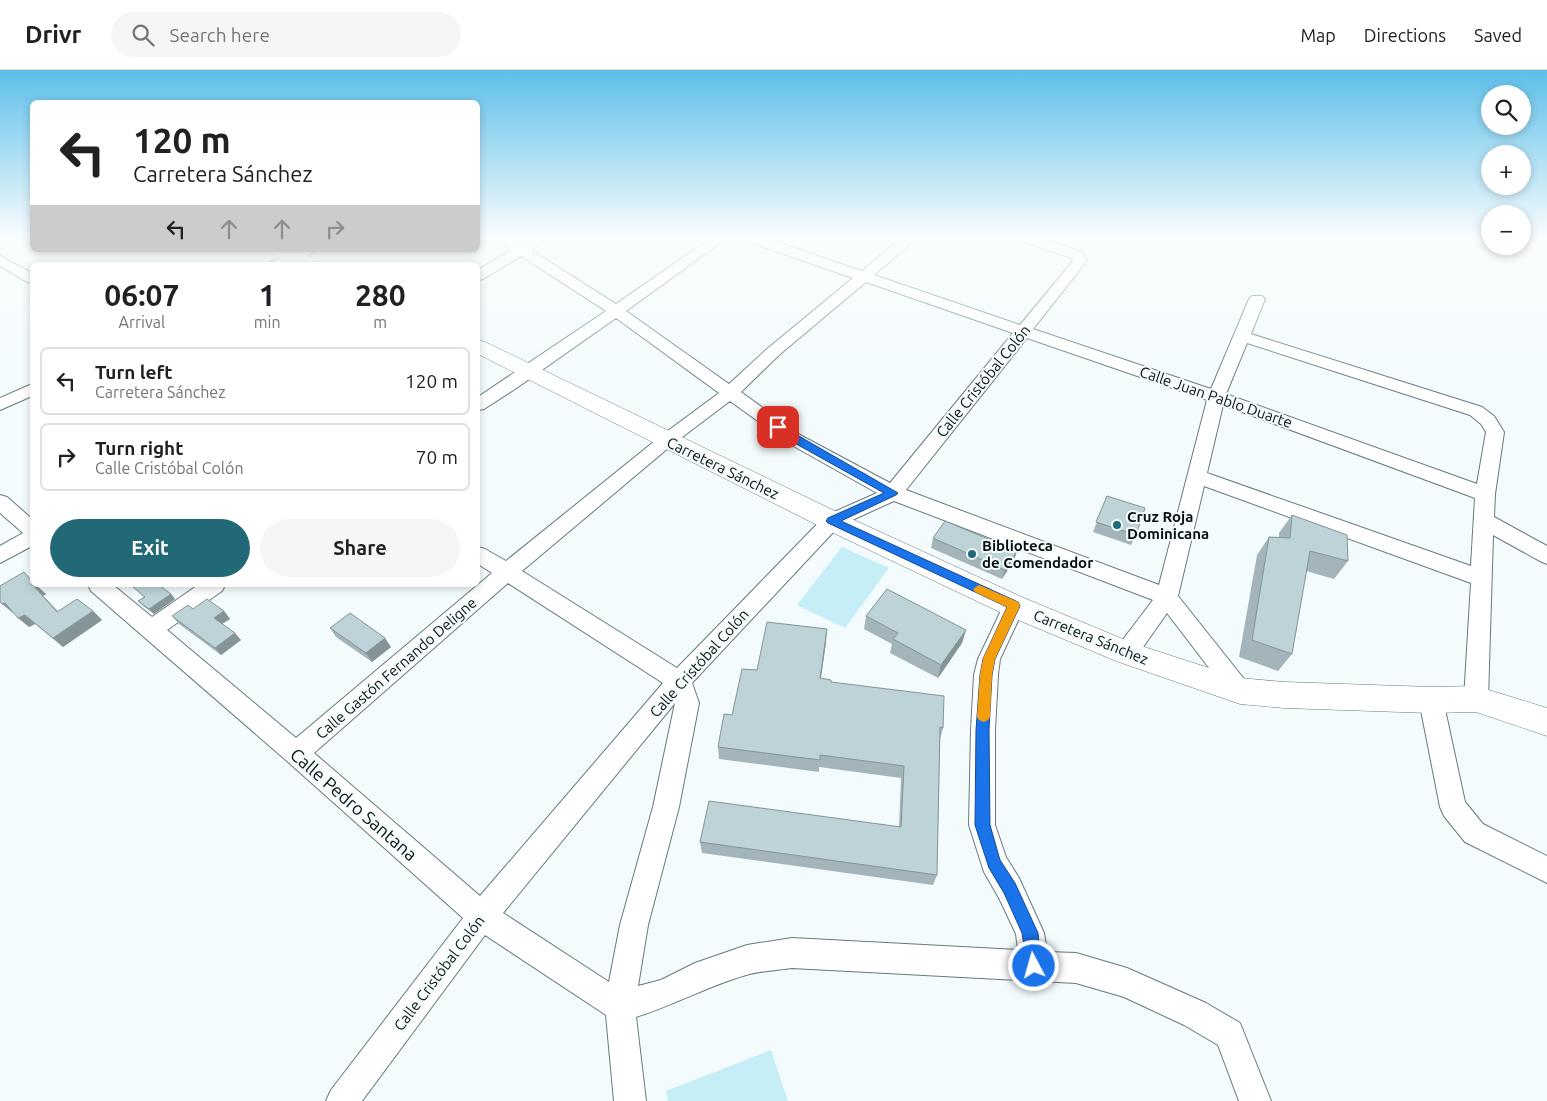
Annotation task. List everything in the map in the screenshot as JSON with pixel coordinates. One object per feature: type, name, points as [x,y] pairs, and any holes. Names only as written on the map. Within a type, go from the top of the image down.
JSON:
[{"type":"main road","name":"Carretera Sánchez","points":[[480,347],[832,521],[1014,606],[1126,653],[1240,691],[1284,696],[1431,700],[1476,699],[1547,722]]},
{"type":"street","points":[[578,286],[615,310],[794,439],[893,493],[1166,597],[1240,691]]},
{"type":"street","points":[[480,404],[531,371],[650,286]]},
{"type":"street","name":"Calle Gastón Fernando Deligne","points":[[296,753],[506,573],[667,440],[730,392],[773,352],[854,286]]},
{"type":"street","name":"Calle Juan Pablo Duarte","points":[[888,286],[1298,425],[1485,494]]},
{"type":"street","name":"Calle Cristóbal Colón","points":[[342,1101],[482,916],[679,681],[832,521],[893,493],[1060,286]]},
{"type":"street","points":[[1126,653],[1166,597],[1216,397],[1257,299]]},
{"type":"street","points":[[1242,336],[1476,411],[1492,423],[1495,432],[1485,494],[1476,699]]},
{"type":"street","points":[[0,405],[30,390]]},
{"type":"street","points":[[1196,476],[1481,578]]},
{"type":"street","points":[[0,502],[30,528]]},
{"type":"street","points":[[1484,520],[1547,556]]},
{"type":"street","points":[[0,555],[30,538]]},
{"type":"street","points":[[480,555],[679,681],[687,704],[666,808],[634,925],[620,1007],[630,1101]]},
{"type":"street","name":"Calle Pedro Santana","points":[[101,587],[296,753],[482,916],[620,1007]]},
{"type":"street","points":[[152,629],[211,587]]},
{"type":"street","points":[[1014,606],[989,659],[986,675],[983,730],[982,825],[994,863],[1009,888],[1030,933],[1034,966]]},
{"type":"street","points":[[1431,700],[1454,807],[1474,833],[1547,870]]},
{"type":"street","points":[[620,1007],[666,994],[695,978],[747,960],[792,953],[1076,968],[1127,983],[1195,1014],[1229,1034],[1255,1101]]},
{"type":"shaded area","points":[[842,547],[889,568],[845,628],[797,605]]},
{"type":"shaded area","points":[[771,1050],[788,1101],[668,1101],[666,1091]]},
{"type":"building","points":[[1107,496],[1145,508],[1136,535],[1096,522]]},
{"type":"building","points":[[1292,515],[1347,535],[1348,561],[1310,551],[1292,654],[1252,640],[1269,537],[1290,538]]},
{"type":"building","points":[[945,521],[1017,551],[1005,570],[933,538]]},
{"type":"building","points":[[24,572],[30,579],[30,587],[35,587],[57,612],[77,599],[93,611],[53,638],[25,615],[18,618],[5,603],[2,604],[0,602],[0,586]]},
{"type":"building","points":[[133,587],[162,587],[171,594],[149,609],[138,601],[145,597]]},
{"type":"building","points":[[887,589],[966,630],[941,665],[893,639],[898,633],[866,616]]},
{"type":"building","points":[[207,599],[224,611],[214,618],[235,633],[215,648],[172,616],[188,605],[193,609]]},
{"type":"building","points":[[350,613],[385,638],[366,653],[330,628]]},
{"type":"building","points":[[767,622],[827,629],[820,678],[831,680],[831,682],[944,696],[943,728],[940,727],[937,875],[700,842],[709,801],[901,827],[904,766],[820,755],[820,760],[718,747],[724,714],[732,715],[742,669],[757,670]]},
{"type":"slow traffic","points":[[979,589],[1014,606],[989,659],[986,675],[984,717]]},
{"type":"place","name":"Cruz Roja Dominicana","points":[[1117,525]]},
{"type":"place","name":"Biblioteca de Comendador","points":[[972,554]]},
{"type":"route","points":[[778,427],[794,439],[893,493],[832,521],[1014,606],[989,659],[986,675],[982,767],[982,825],[994,863],[1009,888],[1030,933],[1034,966]]}]
